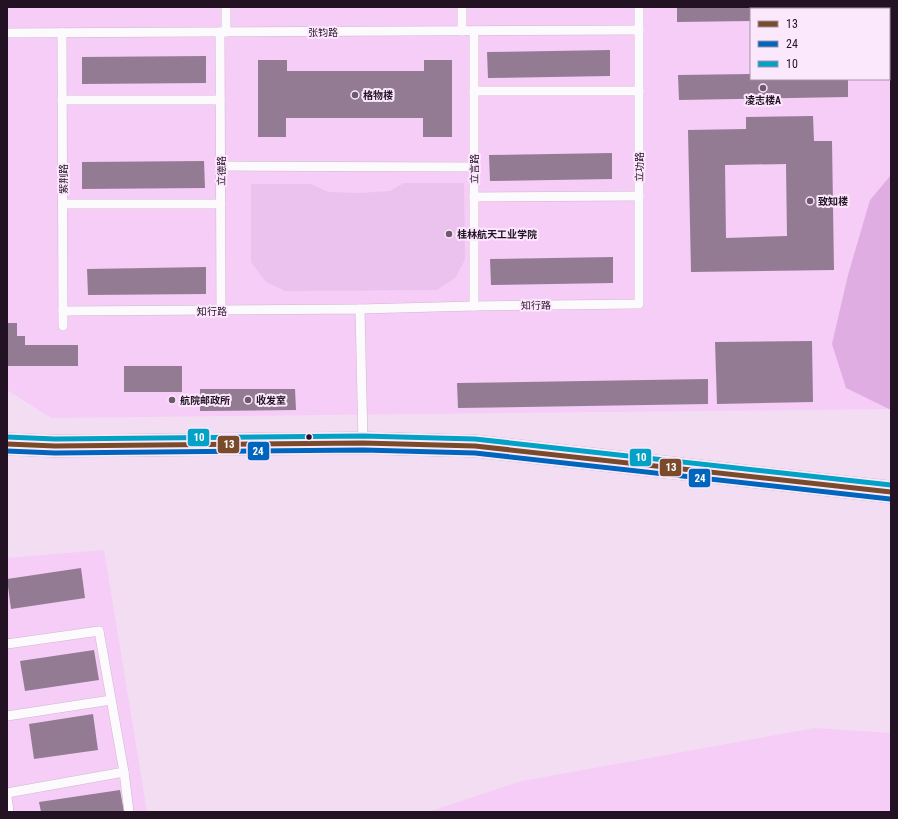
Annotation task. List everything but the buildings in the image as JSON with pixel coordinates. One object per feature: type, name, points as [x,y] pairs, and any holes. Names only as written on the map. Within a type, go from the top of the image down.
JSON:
[{"type":"main road","points":[[7,444],[55,446],[363,443],[475,446],[891,492]]},
{"type":"lane","name":"立德路","points":[[221,311],[220,100],[223,32],[226,7]]},
{"type":"lane","points":[[462,7],[462,31]]},
{"type":"lane","name":"立功路","points":[[638,7],[639,304]]},
{"type":"lane","name":"张钧路","points":[[7,33],[639,30]]},
{"type":"lane","name":"立言路","points":[[474,31],[474,306]]},
{"type":"lane","name":"紫荆路","points":[[62,33],[63,326]]},
{"type":"lane","points":[[474,91],[639,91]]},
{"type":"lane","points":[[62,100],[220,100]]},
{"type":"lane","points":[[221,166],[474,167]]},
{"type":"lane","points":[[474,196],[639,196]]},
{"type":"lane","points":[[63,204],[221,204]]},
{"type":"lane","name":"知行路","points":[[63,311],[221,311],[639,304]]},
{"type":"lane","points":[[360,309],[363,443]]},
{"type":"lane","points":[[7,644],[99,631],[124,772],[129,812]]},
{"type":"lane","points":[[7,716],[111,700]]},
{"type":"lane","points":[[7,793],[124,772]]},
{"type":"lane","points":[[7,797],[9,812]]},
{"type":"shaded area","name":"桂林航天工业学院","points":[[7,7],[891,7],[891,409],[51,418],[7,390]]},
{"type":"shaded area","points":[[891,175],[891,410],[846,388],[832,344],[848,275],[870,200]]},
{"type":"shaded area","points":[[404,183],[464,183],[465,259],[456,277],[437,290],[285,291],[266,282],[251,262],[251,184],[311,184],[328,192],[360,193],[390,191]]},
{"type":"shaded area","points":[[104,550],[147,812],[7,812],[7,558]]},
{"type":"shaded area","points":[[815,728],[891,733],[891,812],[428,812],[522,781]]},
{"type":"transit line","name":"10","points":[[7,437],[55,439],[363,436],[475,439],[891,485]]},
{"type":"transit line","name":"13","points":[[7,444],[55,446],[363,443],[475,446],[891,492]]},
{"type":"transit line","name":"24","points":[[7,451],[55,453],[363,450],[475,453],[890,499]]},
{"type":"place","name":"凌志楼A","points":[[763,88]]},
{"type":"place","name":"格物楼","points":[[355,95]]},
{"type":"place","name":"致知楼","points":[[810,201]]},
{"type":"place","name":"桂林航天工业学院","points":[[449,234]]},
{"type":"place","name":"航院邮政所","points":[[172,400]]},
{"type":"place","name":"收发室","points":[[248,400]]}]
